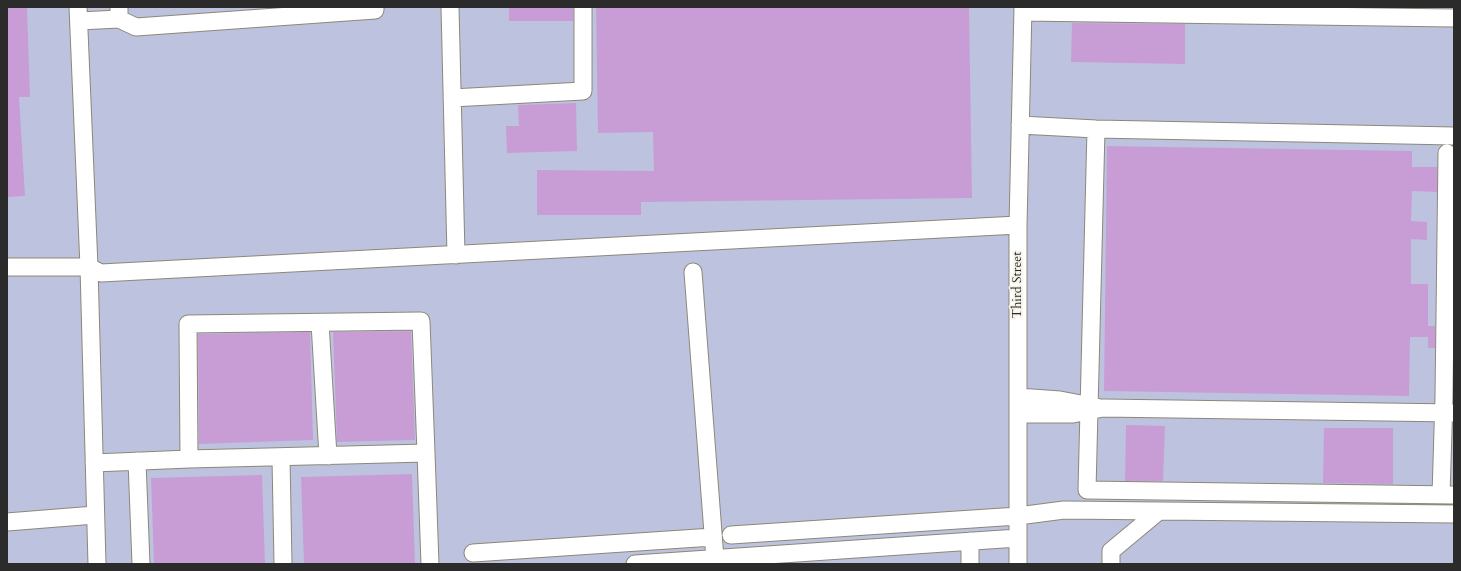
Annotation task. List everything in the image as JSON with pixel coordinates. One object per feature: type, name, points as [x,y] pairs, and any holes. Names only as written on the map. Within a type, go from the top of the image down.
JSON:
[{"type":"street","points":[[97,564],[89,268],[79,14],[119,13],[136,27],[375,10],[375,7]]},
{"type":"street","points":[[450,7],[456,255]]},
{"type":"street","points":[[452,98],[583,91],[583,7]]},
{"type":"street","points":[[1023,9],[1350,12],[1454,18]]},
{"type":"street","name":"Third Street","points":[[1018,564],[1018,225],[1023,9]]},
{"type":"street","points":[[1020,124],[1096,129],[1454,136]]},
{"type":"street","points":[[1096,129],[1093,408],[1087,490],[1447,495],[1450,214],[1447,153]]},
{"type":"street","points":[[7,267],[89,268],[101,273],[1018,225]]},
{"type":"street","points":[[693,272],[715,558]]},
{"type":"street","points":[[189,459],[188,324],[421,321],[430,564]]},
{"type":"street","points":[[320,323],[328,456]]},
{"type":"street","points":[[1018,397],[1060,400],[1093,408],[1449,413]]},
{"type":"street","points":[[1018,414],[1068,414],[1093,408]]},
{"type":"street","points":[[94,463],[189,459],[426,454]]},
{"type":"street","points":[[281,458],[284,564]]},
{"type":"street","points":[[138,462],[141,564]]},
{"type":"street","points":[[731,535],[1018,516],[1064,510],[1454,514]]},
{"type":"street","points":[[1111,564],[1112,551],[1159,511]]},
{"type":"street","points":[[7,522],[95,516]]},
{"type":"street","points":[[473,553],[713,537]]},
{"type":"street","points":[[634,564],[715,558],[736,561],[1018,538]]},
{"type":"street","points":[[970,541],[970,564]]},
{"type":"shaded area","points":[[7,7],[1454,7],[1454,564],[7,564]]},
{"type":"building","points":[[7,7],[27,7],[30,97],[19,97],[25,196],[7,197]]},
{"type":"building","points":[[509,7],[573,7],[573,21],[509,21]]},
{"type":"building","points":[[596,7],[969,7],[972,198],[641,202],[641,215],[537,215],[537,170],[654,171],[653,132],[598,133]]},
{"type":"building","points":[[1072,23],[1185,24],[1185,64],[1071,62]]},
{"type":"building","points":[[576,103],[577,151],[507,153],[506,126],[519,126],[518,105]]},
{"type":"building","points":[[1107,146],[1412,151],[1412,167],[1437,167],[1437,192],[1412,191],[1411,221],[1427,222],[1427,240],[1411,239],[1411,284],[1428,284],[1428,326],[1435,326],[1435,348],[1428,348],[1428,337],[1410,337],[1409,396],[1104,391]]},
{"type":"building","points":[[411,331],[415,440],[337,442],[333,332]]},
{"type":"building","points":[[310,332],[313,440],[199,444],[198,334]]},
{"type":"building","points":[[1126,425],[1165,426],[1163,481],[1125,481]]},
{"type":"building","points":[[1324,428],[1393,428],[1393,484],[1323,483]]},
{"type":"building","points":[[412,474],[415,564],[304,564],[301,477]]},
{"type":"building","points":[[262,475],[265,564],[154,564],[151,478]]}]
